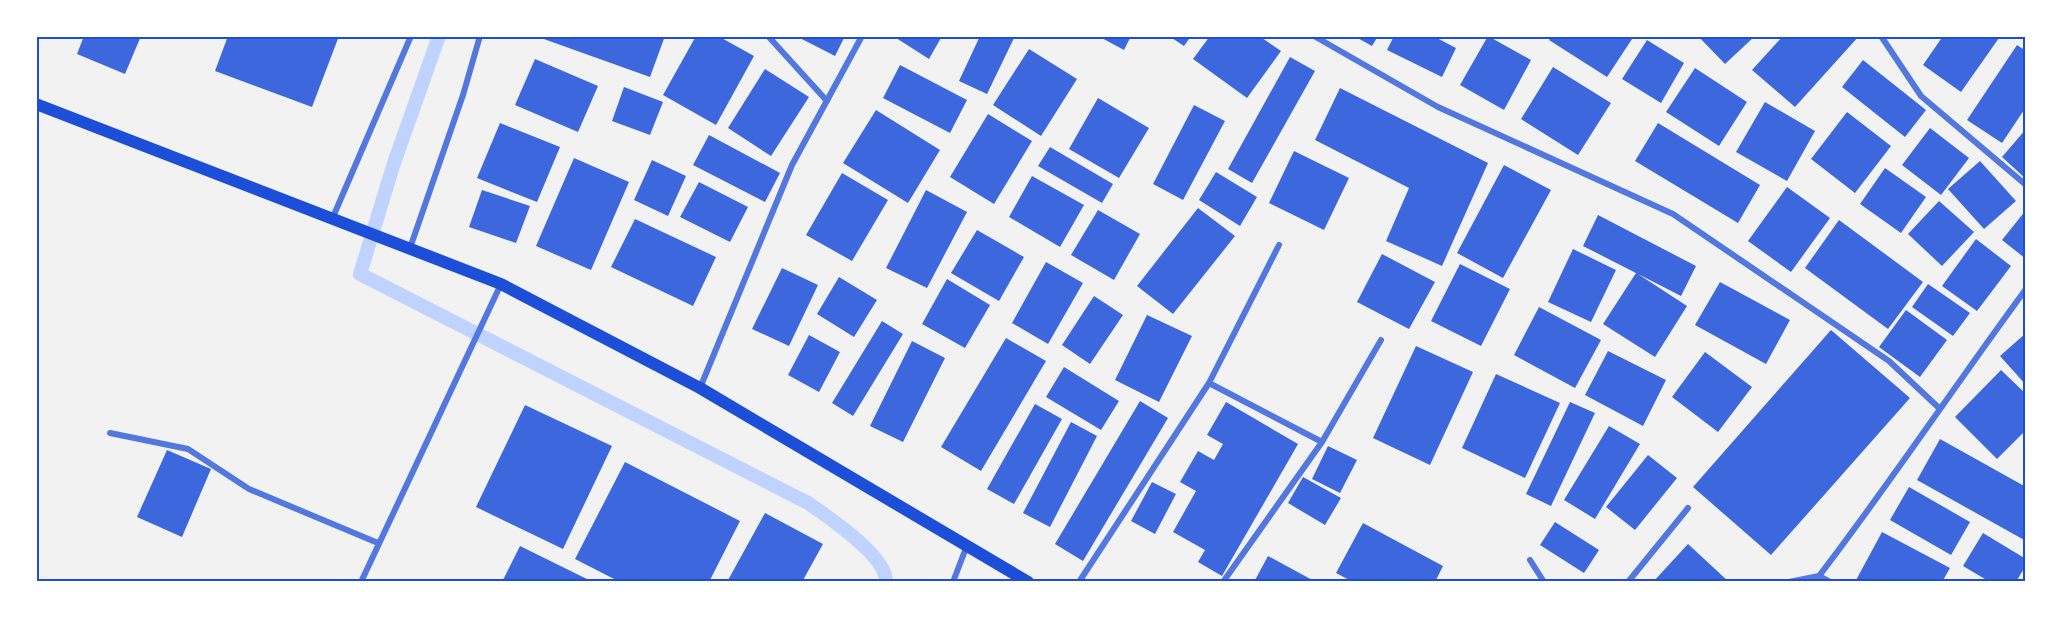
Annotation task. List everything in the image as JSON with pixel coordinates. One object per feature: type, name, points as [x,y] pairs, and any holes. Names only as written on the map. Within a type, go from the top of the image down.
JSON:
[{"type":"main road","points":[[36,104],[333,217],[346,226],[501,284],[700,388],[966,548],[1028,582]]},
{"type":"street","points":[[333,217],[411,36]]},
{"type":"street","points":[[410,249],[463,95],[480,36]]},
{"type":"street","points":[[768,36],[827,101]]},
{"type":"street","points":[[700,388],[792,165],[862,36]]},
{"type":"street","points":[[1314,36],[1438,107],[1673,214],[1889,361],[1939,408]]},
{"type":"street","points":[[1881,36],[1921,96],[2026,185]]},
{"type":"street","points":[[1079,582],[1209,383],[1279,245]]},
{"type":"street","points":[[361,582],[501,284]]},
{"type":"street","points":[[1819,576],[1879,498],[1939,408],[2026,289]]},
{"type":"street","points":[[1223,582],[1322,442],[1381,340]]},
{"type":"street","points":[[1209,383],[1322,442]]},
{"type":"street","points":[[110,433],[188,449],[249,489],[378,543]]},
{"type":"street","points":[[1628,582],[1688,508]]},
{"type":"street","points":[[953,582],[966,548]]},
{"type":"street","points":[[1530,560],[1544,582]]},
{"type":"street","points":[[1789,582],[1819,576],[1830,582]]},
{"type":"building","points":[[84,36],[141,36],[125,74],[77,54]]},
{"type":"building","points":[[228,36],[339,36],[312,107],[215,71]]},
{"type":"building","points":[[542,36],[665,36],[650,77],[541,38]]},
{"type":"building","points":[[696,36],[718,36],[754,56],[716,125],[663,95]]},
{"type":"building","points":[[796,36],[845,36],[835,56]]},
{"type":"building","points":[[893,36],[942,36],[929,59]]},
{"type":"building","points":[[980,36],[1015,36],[987,94],[959,81]]},
{"type":"building","points":[[1098,36],[1131,36],[1124,50]]},
{"type":"building","points":[[1169,36],[1191,36],[1184,46]]},
{"type":"building","points":[[1210,36],[1259,36],[1281,51],[1247,98],[1193,59]]},
{"type":"building","points":[[1354,36],[1378,36],[1372,46]]},
{"type":"building","points":[[1394,36],[1433,36],[1456,48],[1442,77],[1387,50]]},
{"type":"building","points":[[1488,36],[1531,60],[1504,110],[1460,85]]},
{"type":"building","points":[[1552,36],[1634,36],[1607,77],[1549,40]]},
{"type":"building","points":[[1698,36],[1755,36],[1725,64]]},
{"type":"building","points":[[1783,36],[1859,36],[1795,107],[1752,70]]},
{"type":"building","points":[[1943,36],[1999,38],[1961,92],[1923,65]]},
{"type":"building","points":[[1647,40],[1684,63],[1661,103],[1622,79]]},
{"type":"building","points":[[2017,45],[2026,51],[2026,107],[2002,143],[1967,120]]},
{"type":"building","points":[[1029,49],[1077,79],[1041,136],[993,105]]},
{"type":"building","points":[[1290,57],[1315,71],[1252,183],[1228,169]]},
{"type":"building","points":[[535,59],[598,86],[578,132],[515,105]]},
{"type":"building","points":[[1863,60],[1926,110],[1905,137],[1842,87]]},
{"type":"building","points":[[900,65],[967,100],[950,133],[883,98]]},
{"type":"building","points":[[1553,67],[1611,103],[1578,155],[1521,119]]},
{"type":"building","points":[[1695,68],[1747,102],[1719,146],[1666,112]]},
{"type":"building","points":[[765,69],[809,97],[771,156],[728,128]]},
{"type":"building","points":[[624,87],[663,102],[650,135],[612,121]]},
{"type":"building","points":[[1340,88],[1488,163],[1442,266],[1386,241],[1409,188],[1315,140]]},
{"type":"building","points":[[1098,98],[1149,128],[1119,178],[1069,149]]},
{"type":"building","points":[[1765,102],[1815,131],[1787,181],[1736,152]]},
{"type":"building","points":[[1194,105],[1225,121],[1183,200],[1153,184]]},
{"type":"building","points":[[876,110],[940,150],[908,203],[843,163]]},
{"type":"building","points":[[1847,112],[1891,146],[1855,193],[1811,159]]},
{"type":"building","points":[[988,114],[1032,141],[994,204],[950,177]]},
{"type":"building","points":[[500,123],[560,147],[537,202],[477,178]]},
{"type":"building","points":[[1658,123],[1760,185],[1738,223],[1635,161]]},
{"type":"building","points":[[1930,128],[1969,158],[1941,195],[1902,165]]},
{"type":"building","points":[[2026,129],[2026,179],[2002,157]]},
{"type":"building","points":[[709,135],[780,173],[765,202],[693,165]]},
{"type":"building","points":[[1050,147],[1113,184],[1102,203],[1038,166]]},
{"type":"building","points":[[1294,151],[1349,178],[1324,230],[1269,203]]},
{"type":"building","points":[[574,158],[629,182],[591,270],[536,246]]},
{"type":"building","points":[[652,160],[686,176],[668,216],[634,200]]},
{"type":"building","points":[[1980,161],[2016,201],[1984,229],[1948,189]]},
{"type":"building","points":[[1504,165],[1551,190],[1503,278],[1457,253]]},
{"type":"building","points":[[1885,168],[1926,197],[1901,233],[1860,204]]},
{"type":"building","points":[[1216,172],[1257,197],[1240,226],[1199,200]]},
{"type":"building","points":[[842,173],[888,200],[852,261],[806,235]]},
{"type":"building","points":[[1032,176],[1084,205],[1060,247],[1009,217]]},
{"type":"building","points":[[699,182],[748,207],[730,242],[680,217]]},
{"type":"building","points":[[1787,187],[1830,218],[1791,272],[1748,241]]},
{"type":"building","points":[[482,190],[530,206],[516,243],[469,227]]},
{"type":"building","points":[[926,190],[967,212],[927,288],[886,268]]},
{"type":"building","points":[[1939,201],[1974,232],[1942,266],[1908,234]]},
{"type":"building","points":[[1198,208],[1235,236],[1173,314],[1137,286]]},
{"type":"building","points":[[1098,210],[1140,234],[1114,280],[1071,255]]},
{"type":"building","points":[[2026,210],[2026,259],[2002,240]]},
{"type":"building","points":[[1598,215],[1696,266],[1681,296],[1638,274],[1687,306],[1655,357],[1603,324],[1636,273],[1583,246]]},
{"type":"building","points":[[635,219],[716,257],[693,306],[611,267]]},
{"type":"building","points":[[1839,220],[1923,282],[1888,329],[1805,268]]},
{"type":"building","points":[[977,230],[1024,257],[999,301],[951,273]]},
{"type":"building","points":[[1976,239],[2011,266],[1977,311],[1942,286]]},
{"type":"building","points":[[1573,249],[1616,270],[1591,322],[1548,302]]},
{"type":"building","points":[[1382,254],[1435,282],[1409,329],[1357,302]]},
{"type":"building","points":[[1046,262],[1083,283],[1048,344],[1012,323]]},
{"type":"building","points":[[1460,264],[1510,289],[1481,346],[1431,321]]},
{"type":"building","points":[[782,268],[818,285],[789,346],[752,329]]},
{"type":"building","points":[[839,277],[877,300],[854,337],[817,314]]},
{"type":"building","points":[[947,279],[990,305],[965,348],[922,324]]},
{"type":"building","points":[[1720,282],[1790,320],[1766,364],[1695,325]]},
{"type":"building","points":[[1928,284],[1970,313],[1953,336],[1912,307]]},
{"type":"building","points":[[1094,296],[1123,315],[1090,364],[1062,345]]},
{"type":"building","points":[[1539,307],[1601,340],[1575,388],[1514,355]]},
{"type":"building","points":[[1906,310],[1947,340],[1920,377],[1879,347]]},
{"type":"building","points":[[1147,315],[1192,336],[1159,402],[1115,380]]},
{"type":"building","points":[[882,321],[903,334],[853,416],[832,403]]},
{"type":"building","points":[[1831,330],[1910,398],[1771,555],[1693,487]]},
{"type":"building","points":[[2026,333],[2026,385],[2000,356]]},
{"type":"building","points":[[809,335],[840,352],[819,392],[788,375]]},
{"type":"building","points":[[1006,338],[1046,361],[981,471],[941,447]]},
{"type":"building","points":[[912,341],[945,358],[903,442],[870,426]]},
{"type":"building","points":[[1416,346],[1473,372],[1430,465],[1373,438]]},
{"type":"building","points":[[1608,351],[1666,380],[1643,426],[1585,395]]},
{"type":"building","points":[[1705,352],[1752,387],[1718,432],[1672,397]]},
{"type":"building","points":[[1064,367],[1119,401],[1101,430],[1046,397]]},
{"type":"building","points":[[2001,370],[2026,394],[2026,430],[1997,459],[1955,417]]},
{"type":"building","points":[[1496,374],[1560,403],[1525,478],[1462,448]]},
{"type":"building","points":[[1140,401],[1168,418],[1083,561],[1055,544]]},
{"type":"building","points":[[1226,402],[1298,444],[1222,576],[1198,562],[1205,550],[1173,532],[1196,491],[1180,482],[1198,451],[1214,460],[1223,444],[1207,435]]},
{"type":"building","points":[[1570,402],[1595,413],[1551,506],[1526,494]]},
{"type":"building","points":[[1035,404],[1062,419],[1014,504],[987,489]]},
{"type":"building","points":[[525,405],[612,446],[563,549],[476,507]]},
{"type":"building","points":[[1071,422],[1097,436],[1050,527],[1023,513]]},
{"type":"building","points":[[1609,426],[1640,444],[1595,519],[1564,500]]},
{"type":"building","points":[[1940,439],[2026,487],[2026,541],[1917,480]]},
{"type":"building","points":[[1328,446],[1357,460],[1340,493],[1312,479]]},
{"type":"building","points":[[167,450],[211,469],[182,537],[137,517]]},
{"type":"building","points":[[1648,455],[1677,478],[1635,530],[1606,507]]},
{"type":"building","points":[[625,462],[740,521],[709,582],[620,582],[575,559]]},
{"type":"building","points":[[1303,477],[1341,498],[1325,525],[1288,503]]},
{"type":"building","points":[[1152,482],[1176,494],[1155,534],[1131,521]]},
{"type":"building","points":[[1909,487],[1970,522],[1951,555],[1890,520]]},
{"type":"building","points":[[765,513],[823,544],[802,582],[727,582]]},
{"type":"building","points":[[1555,522],[1599,550],[1584,573],[1540,545]]},
{"type":"building","points":[[1363,523],[1443,566],[1435,582],[1353,582],[1336,573]]},
{"type":"building","points":[[1882,532],[1950,568],[1942,582],[1855,582]]},
{"type":"building","points":[[1983,533],[2026,559],[2026,565],[2016,582],[1990,582],[1963,566]]},
{"type":"building","points":[[1688,544],[1729,582],[1653,582]]},
{"type":"building","points":[[520,546],[593,582],[502,582]]},
{"type":"building","points":[[1268,556],[1316,582],[1254,582]]},
{"type":"waterway","points":[[439,36],[394,163],[360,274],[808,503],[842,527],[867,549],[884,572],[886,582]]}]
